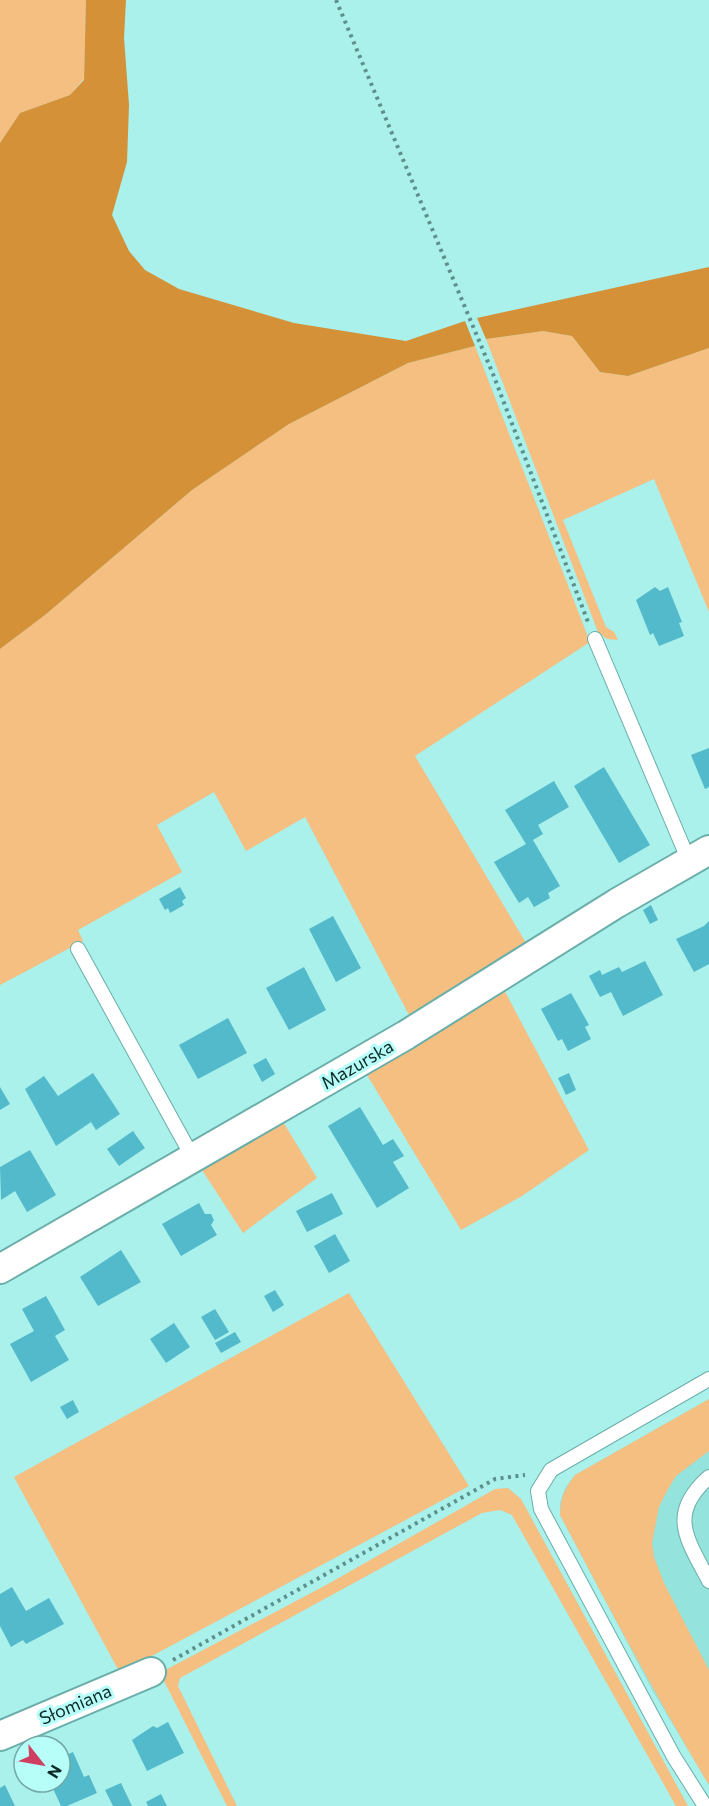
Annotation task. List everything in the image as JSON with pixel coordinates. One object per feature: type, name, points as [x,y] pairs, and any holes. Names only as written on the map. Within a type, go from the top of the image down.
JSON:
[{"type":"street","name":"Mazurska","points":[[0,1269],[406,1035],[699,855]]},
{"type":"street","name":"Słomiana","points":[[0,1736],[151,1672]]},
{"type":"lane","points":[[595,639],[699,855]]},
{"type":"lane","points":[[78,949],[193,1158]]},
{"type":"lane","points":[[705,1806],[674,1757],[541,1509],[538,1491],[542,1480],[551,1470],[709,1379]]},
{"type":"lane","points":[[709,1477],[689,1497],[683,1517],[689,1543],[709,1581]]},
{"type":"path","points":[[336,0],[493,374],[595,639]]},
{"type":"path","points":[[151,1672],[495,1479],[510,1475],[526,1475],[542,1480]]},
{"type":"shaded area","points":[[0,0],[86,0],[84,79],[70,95],[20,113],[0,143]]},
{"type":"shaded area","points":[[86,0],[126,0],[124,38],[129,105],[127,162],[112,215],[129,251],[145,270],[179,289],[294,323],[406,341],[465,321],[475,346],[408,363],[289,424],[192,490],[45,615],[0,649],[0,143],[20,113],[70,95],[84,80]]},
{"type":"shaded area","points":[[709,267],[709,348],[628,376],[600,372],[572,336],[543,331],[486,339],[477,318]]},
{"type":"shaded area","points":[[543,331],[572,336],[600,372],[628,376],[709,348],[709,612],[654,479],[563,520],[606,627],[614,632],[618,640],[607,639],[598,632],[486,339]]},
{"type":"shaded area","points":[[475,346],[590,642],[415,756],[526,943],[575,914],[378,1039],[372,1038],[409,1015],[305,817],[246,851],[214,792],[157,825],[182,872],[78,930],[83,941],[0,985],[0,649],[45,615],[192,490],[289,424],[408,363]]},
{"type":"shaded area","points":[[502,986],[589,1150],[522,1196],[461,1230],[364,1070]]},
{"type":"shaded area","points":[[282,1120],[317,1178],[243,1233],[202,1170]]},
{"type":"shaded area","points":[[349,1293],[469,1486],[120,1673],[14,1477]]},
{"type":"shaded area","points":[[709,1399],[709,1785],[652,1690],[560,1515],[560,1502],[565,1488],[575,1475]]},
{"type":"shaded area","points":[[709,1399],[709,1451],[676,1476],[659,1507],[652,1543],[654,1557],[664,1583],[709,1670],[709,1785],[651,1685],[560,1515],[564,1494],[575,1475]]},
{"type":"shaded area","points":[[508,1488],[521,1499],[688,1806],[676,1806],[512,1515],[500,1510],[482,1513],[180,1678],[178,1686],[237,1806],[227,1806],[164,1681],[128,1696],[156,1675],[328,1584],[495,1489]]},
{"type":"building","points":[[655,587],[660,591],[668,587],[682,622],[679,623],[684,636],[659,646],[653,633],[650,635],[636,600]]},
{"type":"building","points":[[709,748],[709,787],[705,789],[691,755]]},
{"type":"building","points":[[604,767],[650,845],[619,863],[574,786]]},
{"type":"building","points":[[554,781],[569,807],[538,825],[543,834],[533,840],[560,886],[548,893],[550,898],[534,907],[528,897],[519,903],[494,862],[526,844],[505,810]]},
{"type":"building","points":[[180,887],[186,898],[182,901],[184,905],[170,913],[168,908],[165,910],[159,899]]},
{"type":"building","points":[[651,905],[658,920],[650,924],[643,910]]},
{"type":"building","points":[[333,916],[361,968],[336,982],[309,929]]},
{"type":"building","points":[[709,921],[709,964],[694,972],[676,939],[704,926]]},
{"type":"building","points":[[645,961],[663,995],[623,1016],[611,992],[600,997],[589,976],[600,970],[602,975],[619,967],[622,972]]},
{"type":"building","points":[[304,967],[326,1010],[289,1030],[266,988]]},
{"type":"building","points":[[571,993],[589,1025],[585,1027],[591,1039],[568,1051],[562,1039],[558,1041],[541,1009]]},
{"type":"building","points":[[228,1018],[247,1053],[198,1079],[179,1045]]},
{"type":"building","points":[[266,1058],[275,1074],[262,1082],[253,1065]]},
{"type":"building","points":[[93,1073],[120,1114],[96,1130],[91,1122],[56,1146],[25,1089],[44,1076],[58,1096]]},
{"type":"building","points":[[569,1073],[576,1090],[566,1095],[558,1078]]},
{"type":"building","points":[[0,1087],[10,1104],[0,1110]]},
{"type":"building","points":[[360,1107],[383,1145],[393,1139],[404,1156],[393,1162],[409,1188],[377,1208],[328,1126]]},
{"type":"building","points":[[133,1131],[145,1148],[119,1166],[107,1149]]},
{"type":"building","points":[[30,1150],[56,1195],[27,1212],[15,1191],[1,1200],[0,1167]]},
{"type":"building","points":[[332,1193],[343,1214],[307,1232],[296,1211]]},
{"type":"building","points":[[199,1203],[205,1214],[211,1214],[214,1220],[211,1225],[217,1235],[181,1256],[162,1224]]},
{"type":"building","points":[[335,1234],[350,1261],[329,1273],[314,1246]]},
{"type":"building","points":[[121,1250],[141,1282],[98,1306],[80,1277]]},
{"type":"building","points":[[275,1290],[284,1305],[273,1312],[264,1296]]},
{"type":"building","points":[[46,1296],[65,1330],[55,1336],[69,1360],[31,1382],[10,1344],[34,1331],[22,1309]]},
{"type":"building","points":[[215,1309],[229,1332],[215,1340],[201,1317]]},
{"type":"building","points":[[174,1323],[190,1347],[166,1363],[150,1339]]},
{"type":"building","points":[[235,1332],[241,1342],[221,1353],[215,1343]]},
{"type":"building","points":[[73,1400],[79,1412],[67,1419],[60,1407]]},
{"type":"building","points":[[12,1587],[26,1611],[49,1598],[64,1624],[26,1644],[23,1640],[11,1647],[0,1626],[0,1594]]},
{"type":"building","points":[[168,1722],[184,1753],[147,1771],[132,1740],[153,1726],[157,1728]]},
{"type":"building","points":[[72,1752],[84,1777],[89,1775],[97,1793],[67,1806],[61,1806],[56,1794],[72,1794]]},
{"type":"building","points":[[121,1783],[132,1806],[113,1806],[105,1790]]},
{"type":"building","points":[[5,1785],[15,1806],[0,1806],[0,1788]]},
{"type":"building","points":[[161,1794],[167,1806],[148,1806],[146,1802]]}]
